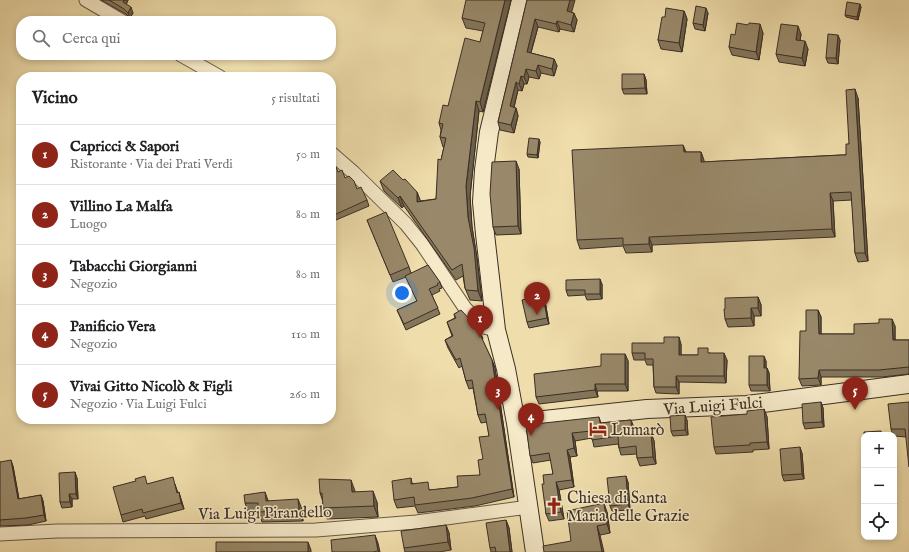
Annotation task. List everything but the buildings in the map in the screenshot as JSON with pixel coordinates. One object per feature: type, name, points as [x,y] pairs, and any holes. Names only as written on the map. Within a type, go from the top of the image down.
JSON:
[{"type":"main road","points":[[521,0],[489,132],[482,202],[496,330],[506,369],[516,423],[536,552]]},
{"type":"main road","name":"Via Luigi Fulci","points":[[516,423],[647,409],[747,404],[909,384]]},
{"type":"street","points":[[86,0],[113,16]]},
{"type":"street","points":[[191,60],[211,72]]},
{"type":"street","points":[[336,158],[354,173],[406,224],[422,244],[465,308],[484,328],[496,330]]},
{"type":"street","name":"Via Luigi Pirandello","points":[[0,534],[56,531],[316,530],[416,522],[529,507]]},
{"type":"place","name":"Villino La Malfa","points":[[537,315]]},
{"type":"place","name":"Capricci & Sapori","points":[[480,338]]},
{"type":"place","name":"Tabacchi Giorgianni","points":[[498,410]]},
{"type":"place","name":"Vivai Gitto Nicolò & Figli","points":[[855,410]]},
{"type":"place","name":"Lumarò","points":[[598,429]]},
{"type":"place","name":"Panificio Vera","points":[[531,436]]},
{"type":"place","name":"Chiesa di Santa Maria delle Grazie","points":[[554,506]]}]
